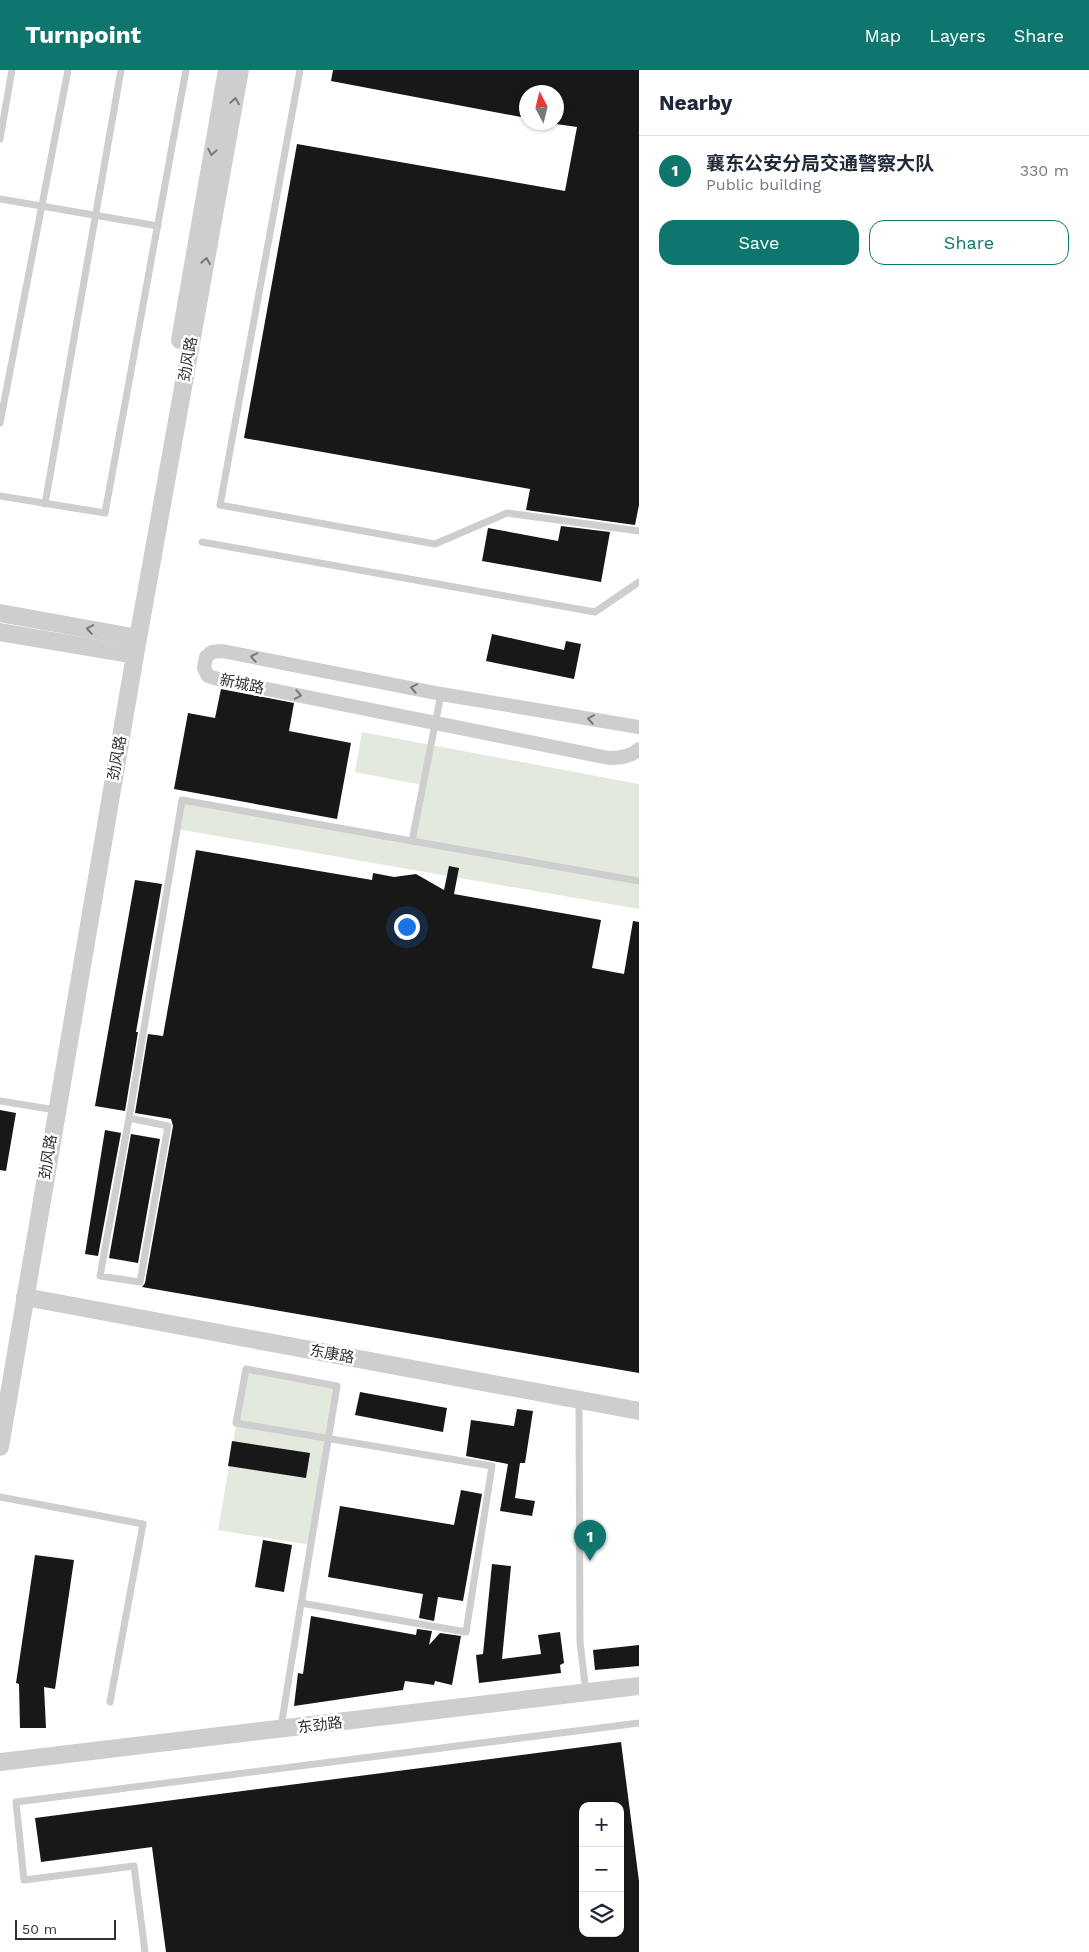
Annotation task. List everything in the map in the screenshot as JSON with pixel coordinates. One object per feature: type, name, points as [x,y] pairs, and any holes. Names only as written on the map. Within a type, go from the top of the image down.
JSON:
[{"type":"street","name":"劲风路","points":[[0,1373],[51,1109],[132,646],[227,70]]},
{"type":"street","name":"劲风路","points":[[132,646],[240,70]]},
{"type":"street","points":[[0,614],[132,646]]},
{"type":"street","points":[[0,632],[132,646]]},
{"type":"street","name":"新城路","points":[[639,727],[441,694],[222,651],[212,652],[206,657],[204,668],[208,676],[218,679],[609,758],[622,758],[635,753],[639,749]]},
{"type":"street","name":"劲风路","points":[[0,1447],[25,1297],[51,1109]]},
{"type":"street","name":"东康路","points":[[25,1297],[639,1411]]},
{"type":"street","name":"东劲路","points":[[0,1762],[639,1686]]},
{"type":"lane","points":[[0,139],[12,70]]},
{"type":"lane","points":[[0,423],[68,70]]},
{"type":"lane","points":[[45,504],[121,70]]},
{"type":"lane","points":[[0,496],[105,513],[186,70]]},
{"type":"lane","points":[[300,70],[220,505],[435,544],[507,513],[639,531]]},
{"type":"lane","points":[[0,199],[158,226]]},
{"type":"lane","points":[[202,542],[595,612],[639,582]]},
{"type":"lane","points":[[412,841],[441,694]]},
{"type":"lane","points":[[129,1118],[168,1126],[140,1282],[100,1276],[129,1118],[182,800],[639,881]]},
{"type":"lane","points":[[0,1101],[51,1109]]},
{"type":"lane","points":[[280,1730],[301,1603],[329,1438],[338,1386],[246,1368],[236,1423],[329,1438],[492,1466],[466,1632],[301,1603]]},
{"type":"lane","points":[[579,1400],[580,1642],[586,1692]]},
{"type":"lane","points":[[0,1498],[143,1524],[110,1702]]},
{"type":"lane","points":[[145,1952],[134,1866],[24,1880],[16,1802],[639,1723]]},
{"type":"shaded area","points":[[362,732],[639,784],[639,909],[177,829],[182,800],[411,841],[423,785],[355,772]]},
{"type":"shaded area","points":[[246,1369],[337,1386],[311,1545],[218,1530]]},
{"type":"building","points":[[333,70],[639,70],[639,505],[635,525],[526,510],[530,489],[244,438],[297,144],[565,191],[577,127],[564,125],[564,85],[519,85],[519,117],[331,81]]},
{"type":"building","points":[[561,526],[610,532],[601,582],[482,561],[488,528],[558,541]]},
{"type":"building","points":[[492,634],[564,650],[566,641],[581,644],[574,679],[486,661]]},
{"type":"building","points":[[221,689],[294,703],[289,731],[351,743],[337,819],[174,789],[188,713],[215,718]]},
{"type":"building","points":[[196,850],[372,880],[373,873],[394,877],[416,874],[444,890],[449,866],[459,868],[454,894],[601,920],[592,968],[624,974],[633,921],[639,922],[639,1373],[142,1287],[145,1283],[173,1126],[171,1119],[135,1113],[148,1034],[163,1036]]},
{"type":"building","points":[[135,880],[162,884],[136,1032],[138,1032],[125,1111],[95,1106]]},
{"type":"building","points":[[0,1110],[16,1113],[6,1171],[0,1170]]},
{"type":"building","points":[[105,1130],[121,1133],[98,1256],[85,1254]]},
{"type":"building","points":[[131,1134],[160,1139],[138,1263],[109,1258]]},
{"type":"building","points":[[360,1392],[447,1408],[443,1432],[355,1415]]},
{"type":"building","points":[[517,1409],[533,1411],[525,1463],[520,1463],[515,1498],[535,1501],[532,1516],[500,1511],[508,1464],[466,1456],[471,1420],[514,1426]]},
{"type":"building","points":[[232,1441],[310,1453],[306,1478],[228,1466]]},
{"type":"building","points":[[461,1490],[482,1494],[463,1601],[438,1597],[434,1621],[419,1618],[423,1594],[328,1577],[340,1506],[454,1525]]},
{"type":"building","points":[[263,1540],[292,1545],[284,1592],[255,1587]]},
{"type":"building","points":[[35,1555],[74,1560],[55,1689],[44,1687],[46,1728],[20,1728],[19,1684],[16,1683]]},
{"type":"building","points":[[492,1564],[511,1566],[502,1659],[541,1654],[538,1635],[560,1632],[564,1663],[560,1665],[561,1673],[479,1683],[476,1655],[483,1654]]},
{"type":"building","points":[[311,1616],[416,1635],[417,1629],[432,1631],[429,1645],[440,1633],[461,1636],[452,1685],[435,1681],[434,1685],[405,1681],[403,1690],[294,1706],[298,1673],[303,1674]]},
{"type":"building","points":[[639,1645],[639,1666],[595,1670],[593,1650]]},
{"type":"building","points":[[621,1742],[639,1881],[639,1952],[166,1952],[152,1847],[41,1862],[35,1818]]},
{"type":"place","name":"襄东公安分局交通警察大队","points":[[590,1561]]}]
